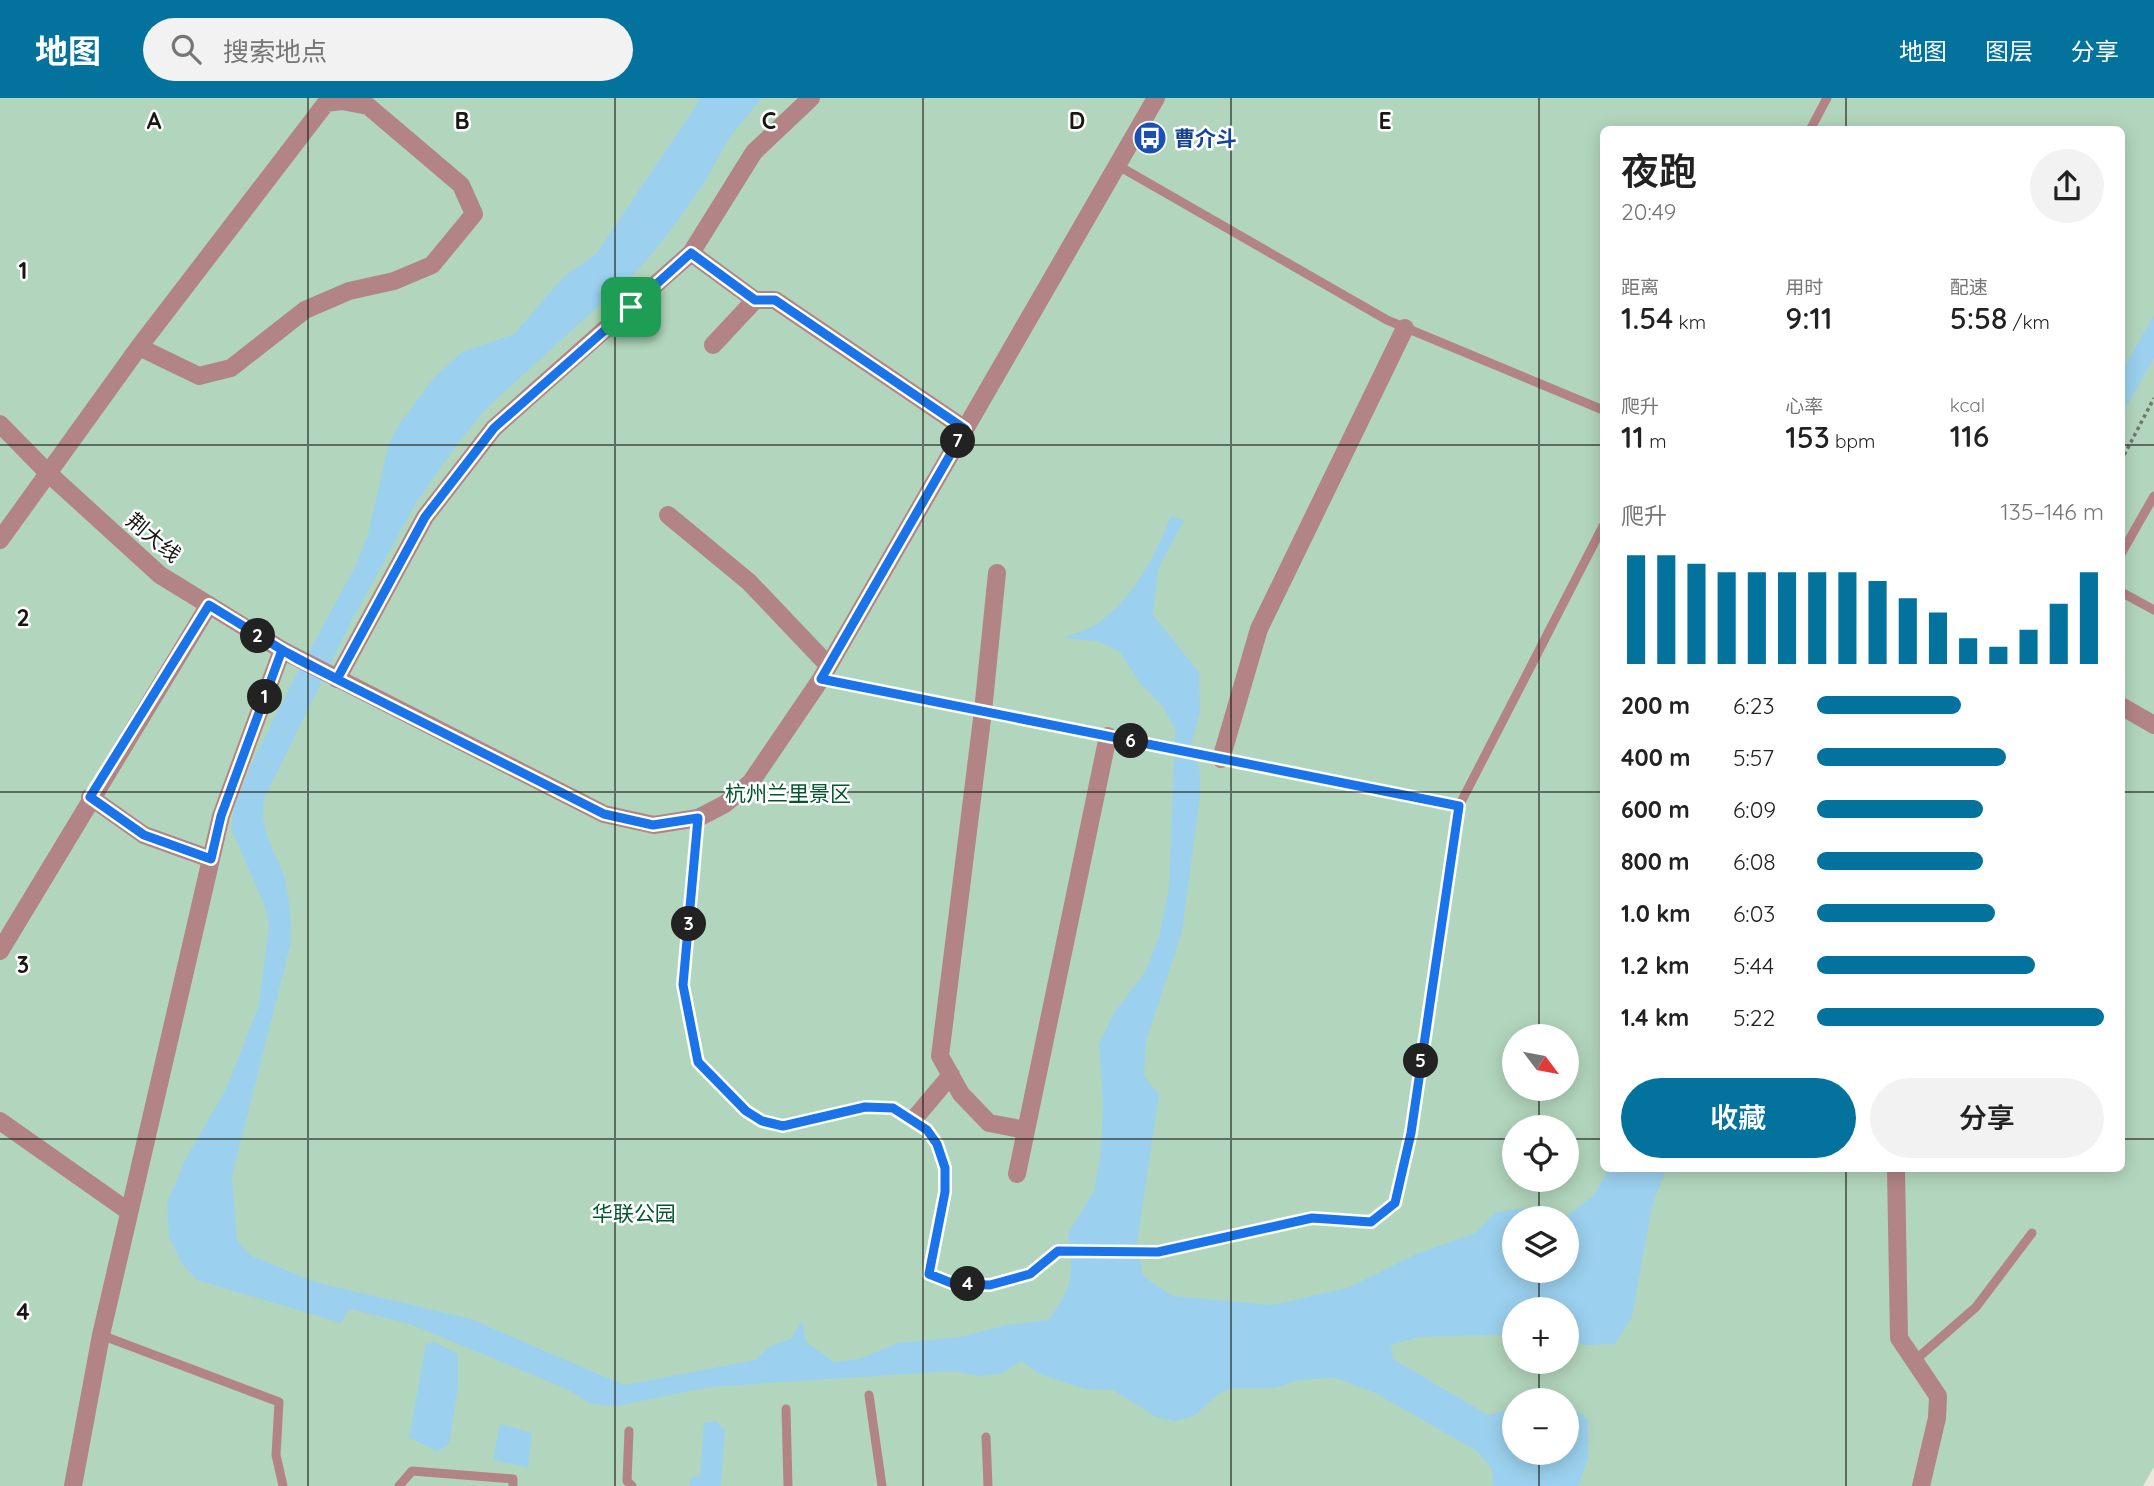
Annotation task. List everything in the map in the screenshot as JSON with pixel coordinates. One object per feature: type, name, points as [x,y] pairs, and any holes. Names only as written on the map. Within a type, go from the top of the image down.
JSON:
[{"type":"street","points":[[337,679],[425,517],[494,428],[691,253],[754,152],[811,98]]},
{"type":"street","points":[[698,818],[725,804],[751,782],[825,672],[1156,98]]},
{"type":"street","points":[[0,540],[139,346],[326,103],[342,101],[368,106],[461,184],[472,204],[474,214],[432,265],[394,281],[349,291],[305,310],[231,368],[200,376],[139,346]]},
{"type":"street","points":[[691,253],[755,300],[775,300],[965,429]]},
{"type":"street","points":[[713,345],[755,300]]},
{"type":"street","points":[[1221,759],[1259,629],[1405,328]]},
{"type":"street","name":"荆大线","points":[[0,424],[48,473],[160,575],[290,655],[604,814],[653,825],[698,818]]},
{"type":"street","points":[[668,515],[748,582],[825,672]]},
{"type":"street","points":[[997,573],[983,712],[940,1056],[961,1094],[989,1123],[1026,1130]]},
{"type":"street","points":[[0,951],[90,797],[209,605]]},
{"type":"street","points":[[73,1486],[101,1335],[128,1211],[221,816],[290,655]]},
{"type":"street","points":[[2125,708],[2154,725]]},
{"type":"street","points":[[1017,1174],[1108,736]]},
{"type":"street","points":[[90,797],[144,835],[211,859]]},
{"type":"street","points":[[914,1119],[951,1075]]},
{"type":"street","points":[[0,1121],[128,1211]]},
{"type":"street","points":[[1896,1172],[1899,1338],[1938,1396],[1937,1418],[1921,1486]]},
{"type":"lane","points":[[1812,126],[1827,98]]},
{"type":"lane","points":[[1117,165],[1405,328],[1600,409]]},
{"type":"lane","points":[[2125,547],[2154,496]]},
{"type":"lane","points":[[698,818],[683,985],[698,1062],[746,1111],[762,1121],[783,1126],[865,1107],[893,1108],[914,1119],[937,1144],[945,1168],[945,1192],[929,1274],[954,1284],[990,1285],[1030,1274],[1058,1251],[1158,1252],[1312,1218],[1371,1222],[1395,1203],[1411,1133],[1459,806],[1600,532]]},
{"type":"lane","points":[[2125,594],[2154,610]]},
{"type":"lane","points":[[825,672],[983,712],[1459,806]]},
{"type":"lane","points":[[1913,1362],[1976,1307],[2032,1233]]},
{"type":"lane","points":[[101,1335],[279,1402],[276,1455],[283,1486]]},
{"type":"lane","points":[[869,1395],[882,1486]]},
{"type":"lane","points":[[786,1409],[788,1486]]},
{"type":"lane","points":[[629,1431],[627,1481],[632,1486]]},
{"type":"lane","points":[[986,1437],[988,1486]]},
{"type":"lane","points":[[399,1486],[412,1471],[513,1479],[513,1486]]},
{"type":"path","points":[[2125,453],[2154,398]]},
{"type":"green space","name":"杭州兰里景区","points":[[0,98],[2154,98],[2154,1467],[2143,1486],[0,1486]]},
{"type":"water","points":[[701,98],[762,98],[729,138],[706,180],[640,268],[486,409],[457,444],[416,503],[351,622],[264,799],[263,820],[288,893],[291,943],[232,1176],[237,1241],[252,1256],[315,1282],[471,1319],[624,1385],[755,1360],[770,1346],[791,1339],[802,1320],[806,1342],[834,1362],[859,1359],[898,1343],[959,1337],[1007,1325],[1048,1320],[1063,1299],[1070,1280],[1068,1233],[1094,1191],[1101,1151],[1103,1104],[1099,1044],[1114,1013],[1145,972],[1159,937],[1169,887],[1175,729],[1163,707],[1140,683],[1120,652],[1097,641],[1063,638],[1094,625],[1122,601],[1142,575],[1171,516],[1184,520],[1158,569],[1153,615],[1199,672],[1200,712],[1191,745],[1200,772],[1200,796],[1182,932],[1146,1041],[1144,1076],[1159,1094],[1137,1244],[1143,1276],[1172,1296],[1273,1305],[1350,1287],[1416,1254],[1475,1233],[1496,1212],[1502,1211],[1502,1283],[1579,1283],[1579,1207],[1594,1195],[1607,1172],[1665,1172],[1652,1206],[1632,1317],[1615,1344],[1579,1343],[1579,1297],[1502,1297],[1502,1334],[1419,1337],[1391,1345],[1393,1359],[1488,1415],[1502,1411],[1502,1465],[1579,1465],[1579,1413],[1588,1419],[1588,1459],[1578,1486],[1493,1486],[1492,1469],[1477,1451],[1375,1393],[1335,1378],[1300,1380],[1274,1388],[1231,1388],[1217,1395],[1194,1416],[1175,1421],[1156,1417],[1113,1390],[1085,1389],[1039,1374],[1021,1361],[1001,1374],[979,1376],[953,1371],[710,1387],[617,1406],[591,1404],[569,1390],[410,1324],[350,1309],[341,1323],[197,1280],[181,1262],[169,1237],[167,1203],[186,1158],[226,1089],[259,1005],[269,926],[265,907],[231,829],[234,808],[250,767],[292,683],[356,565],[368,534],[389,443],[398,426],[434,378],[462,352],[514,334],[563,277],[596,254]]},
{"type":"water","points":[[2154,315],[2154,358],[2125,409],[2125,365]]},
{"type":"water","points":[[435,1342],[458,1354],[458,1387],[449,1445],[437,1451],[409,1438],[426,1344]]},
{"type":"water","points":[[716,1421],[725,1430],[721,1486],[689,1486],[691,1478],[700,1475],[704,1423]]},
{"type":"water","points":[[500,1424],[532,1433],[528,1467],[493,1460]]},
{"type":"place","name":"曹介斗","points":[[1150,138]]},
{"type":"route","points":[[631,307],[494,428],[425,517],[337,679],[282,650],[221,816],[211,859],[144,835],[90,797],[209,605],[282,650],[297,659],[604,814],[653,825],[698,818],[683,985],[698,1062],[746,1111],[762,1121],[783,1126],[865,1107],[893,1108],[914,1119],[927,1130],[937,1144],[945,1168],[945,1192],[929,1274],[954,1284],[990,1285],[1030,1274],[1058,1251],[1158,1252],[1312,1218],[1371,1222],[1395,1203],[1411,1133],[1459,806],[821,679],[965,429],[775,300],[755,300],[691,253],[631,307]]},
{"type":"park label","name":"华联公园","points":[[634,1213]]}]
